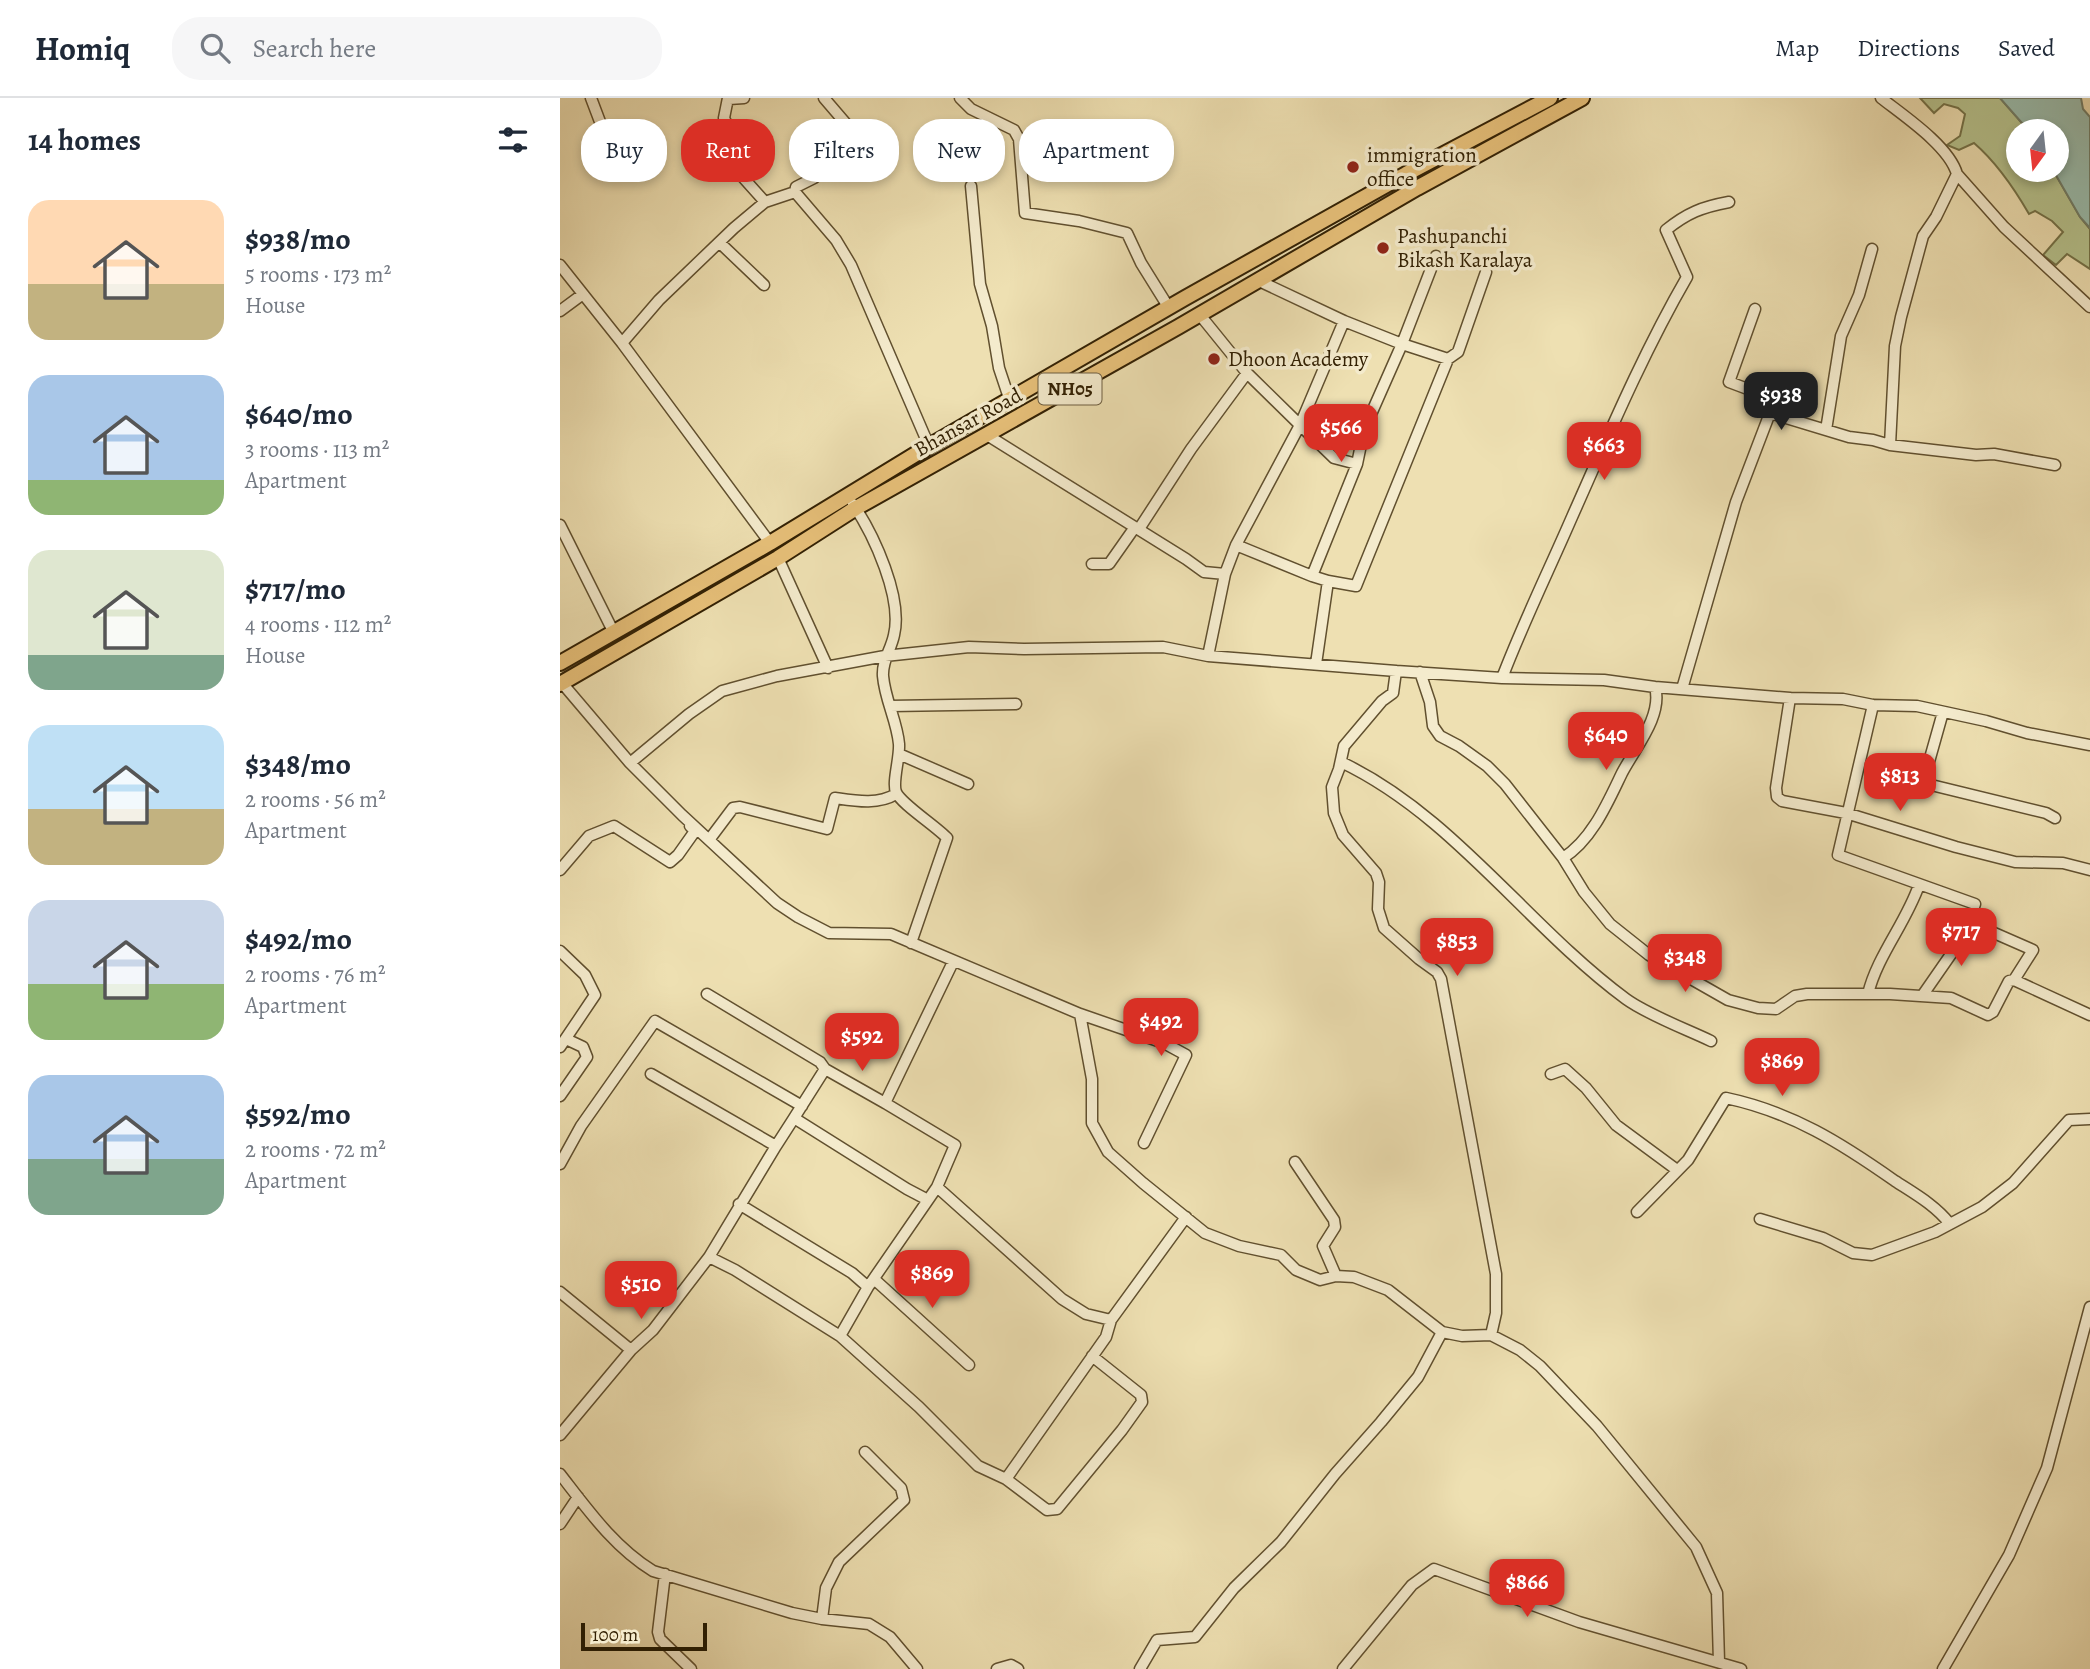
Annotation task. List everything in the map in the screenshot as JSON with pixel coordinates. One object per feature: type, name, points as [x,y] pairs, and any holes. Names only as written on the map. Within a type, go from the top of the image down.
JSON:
[{"type":"highway","name":"Bhansar Road","points":[[560,663],[1169,308],[1406,174],[1550,98]]},
{"type":"highway","name":"Bhansar Road","points":[[561,683],[778,558],[856,508],[1200,315],[1417,188],[1582,98]]},
{"type":"street","points":[[591,98],[599,119]]},
{"type":"street","points":[[744,98],[728,99],[724,118],[732,136],[724,145],[722,154],[765,202]]},
{"type":"street","points":[[795,192],[796,187],[814,178],[860,140],[824,98]]},
{"type":"street","points":[[960,98],[971,109],[1014,130],[1019,139],[1025,213],[1079,221],[1127,233],[1141,263],[1169,308]]},
{"type":"street","points":[[1881,98],[1932,140],[1954,163],[1957,174],[2004,227],[2090,307]]},
{"type":"street","points":[[1890,445],[1895,346],[1901,317],[1923,236],[1936,217],[1957,174]]},
{"type":"street","points":[[971,186],[980,284],[992,326],[999,368],[1010,401]]},
{"type":"street","points":[[622,342],[659,300],[765,202],[795,192]]},
{"type":"street","points":[[795,192],[836,240],[851,265],[929,446]]},
{"type":"street","points":[[1502,678],[1543,577],[1591,472],[1687,277],[1666,230],[1684,216],[1709,206],[1729,202]]},
{"type":"street","points":[[720,243],[764,285]]},
{"type":"street","points":[[1825,430],[1841,336],[1859,295],[1872,249]]},
{"type":"street","points":[[1312,576],[1357,464],[1364,430],[1402,344],[1436,256]]},
{"type":"street","points":[[560,265],[622,342],[770,543]]},
{"type":"street","points":[[1236,545],[1312,576],[1356,586],[1448,359],[1458,352],[1486,272]]},
{"type":"street","points":[[1257,280],[1344,321],[1448,359]]},
{"type":"street","points":[[560,311],[583,294]]},
{"type":"street","points":[[1682,689],[1736,502],[1770,413],[1769,397],[1729,382],[1755,309]]},
{"type":"street","points":[[1200,315],[1247,373],[1334,458],[1357,464]]},
{"type":"street","points":[[1208,656],[1225,574],[1236,545],[1300,425],[1344,321]]},
{"type":"street","points":[[1092,564],[1109,564],[1247,373]]},
{"type":"street","points":[[1770,413],[1849,438],[1976,455],[1994,454],[2055,465]]},
{"type":"street","points":[[987,435],[1204,572],[1225,574]]},
{"type":"street","points":[[847,495],[881,559],[896,608],[894,636],[885,656],[883,675],[897,730],[899,754],[894,787],[896,794],[947,838],[911,943]]},
{"type":"street","points":[[560,525],[613,631]]},
{"type":"street","points":[[778,558],[828,668]]},
{"type":"street","points":[[1316,664],[1328,581]]},
{"type":"street","points":[[630,763],[689,714],[722,691],[777,676],[885,656],[969,647],[1163,647],[1208,656],[1396,671],[1502,678],[1604,680],[1790,698],[1843,699],[1873,705],[1917,706],[2090,746]]},
{"type":"street","points":[[1396,671],[1393,693],[1382,701],[1344,746],[1332,787],[1334,813],[1343,835],[1376,873],[1379,882],[1378,909],[1384,928],[1437,972],[1441,979],[1496,1274],[1496,1304],[1491,1335]]},
{"type":"street","points":[[1420,672],[1430,702],[1433,726],[1440,736],[1487,766],[1514,794],[1563,858],[1584,892],[1611,924],[1649,955],[1728,1000],[1758,1008],[1776,1009],[1797,996],[1922,996],[1951,999],[1988,1015],[1993,1012],[2008,981],[2014,980],[2090,1015]]},
{"type":"street","points":[[561,683],[630,763],[682,815],[777,903],[798,917],[829,933],[891,934],[1080,1014],[1164,1043],[1186,1055],[1143,1143]]},
{"type":"street","points":[[1563,858],[1574,851],[1615,792],[1651,718],[1657,694],[1655,687]]},
{"type":"street","points":[[1790,698],[1776,788],[1777,797],[1782,801],[1846,813],[2015,862],[2063,863],[2090,870]]},
{"type":"street","points":[[890,706],[1016,704]]},
{"type":"street","points":[[1873,705],[1838,855],[1975,904],[1956,947],[1922,996]]},
{"type":"street","points":[[1942,712],[1923,783],[2046,813],[2056,818]]},
{"type":"street","points":[[899,754],[968,784]]},
{"type":"street","points":[[1341,762],[1366,774],[1420,811],[1582,964],[1629,1001],[1711,1041]]},
{"type":"street","points":[[709,840],[733,808],[740,807],[827,829],[835,798],[862,802],[887,799],[896,794]]},
{"type":"street","points":[[560,870],[589,836],[614,826],[670,862],[695,831],[682,815]]},
{"type":"street","points":[[1868,994],[1872,974],[1889,947],[1919,885]]},
{"type":"street","points":[[1969,922],[2033,950],[2014,980]]},
{"type":"street","points":[[560,951],[585,975],[596,995],[563,1043],[583,1048],[587,1056],[560,1096]]},
{"type":"street","points":[[885,1103],[953,962]]},
{"type":"street","points":[[707,994],[807,1052],[825,1069],[955,1145],[937,1186],[871,1283],[840,1336]]},
{"type":"street","points":[[1080,1014],[1092,1079],[1092,1123],[1108,1152],[1205,1233],[1239,1246],[1281,1255],[1296,1270],[1320,1280],[1336,1276],[1354,1277],[1388,1290],[1442,1332],[1462,1336],[1491,1335],[1520,1350],[1549,1376],[1597,1426],[1696,1547],[1717,1592],[1718,1662]]},
{"type":"street","points":[[560,1164],[581,1126],[655,1021],[802,1106]]},
{"type":"street","points":[[560,1434],[631,1350],[653,1330],[709,1257],[739,1204],[825,1069]]},
{"type":"street","points":[[1550,1074],[1565,1069],[1586,1088],[1616,1125],[1677,1170]]},
{"type":"street","points":[[650,1074],[776,1146]]},
{"type":"street","points":[[1637,1212],[1696,1149],[1726,1098],[1759,1105],[1804,1124],[1852,1150],[1939,1210],[1950,1224]]},
{"type":"street","points":[[794,1118],[906,1189],[928,1200]]},
{"type":"street","points":[[1760,1219],[1823,1238],[1853,1253],[1872,1255],[1936,1232],[1982,1207],[2013,1183],[2069,1120],[2090,1119]]},
{"type":"street","points":[[1295,1162],[1334,1220],[1335,1227],[1323,1246],[1336,1276]]},
{"type":"street","points":[[937,1186],[1062,1299],[1086,1314],[1111,1320]]},
{"type":"street","points":[[739,1204],[871,1283],[969,1365]]},
{"type":"street","points":[[1006,1479],[1106,1337],[1111,1320],[1186,1217]]},
{"type":"street","points":[[709,1257],[735,1270],[840,1336],[919,1407],[978,1466],[1006,1479],[1047,1510],[1057,1509],[1140,1408],[1141,1395],[1092,1356]]},
{"type":"street","points":[[560,1292],[631,1350]]},
{"type":"street","points":[[1944,1669],[2008,1555],[2047,1468],[2090,1307]]},
{"type":"street","points":[[1140,1669],[1157,1640],[1195,1637],[1234,1588],[1280,1542],[1418,1377],[1442,1332]]},
{"type":"street","points":[[821,1619],[826,1588],[839,1562],[904,1500],[901,1488],[865,1452]]},
{"type":"street","points":[[560,1474],[604,1531],[636,1561],[653,1572],[821,1619],[869,1624],[890,1637],[917,1669]]},
{"type":"street","points":[[560,1524],[578,1497]]},
{"type":"street","points":[[1343,1669],[1412,1585],[1434,1569],[1579,1622],[1741,1669]]},
{"type":"street","points":[[665,1574],[658,1632],[660,1639],[691,1669]]},
{"type":"street","points":[[997,1669],[1011,1665],[1018,1669]]},
{"type":"green space","points":[[1920,98],[2000,98],[2018,119],[2006,119],[2006,179],[1974,143],[1959,150],[1947,145],[1960,136],[1965,114],[1958,108],[1944,104],[1934,113]]},
{"type":"green space","points":[[2008,182],[2060,182],[2090,229],[2090,269],[2067,254],[2056,265],[2043,255],[2063,232],[2052,221],[2035,211],[2029,214]]},
{"type":"shaded area","points":[[2000,98],[2081,98],[2083,109],[2090,117],[2090,228],[2080,217],[2060,182],[2069,182],[2069,119],[2018,119]]},
{"type":"place","name":"immigration office","points":[[1353,167]]},
{"type":"place","name":"Pashupanchi Bikash Karalaya","points":[[1383,248]]},
{"type":"place","name":"Dhoon Academy","points":[[1214,359]]}]
